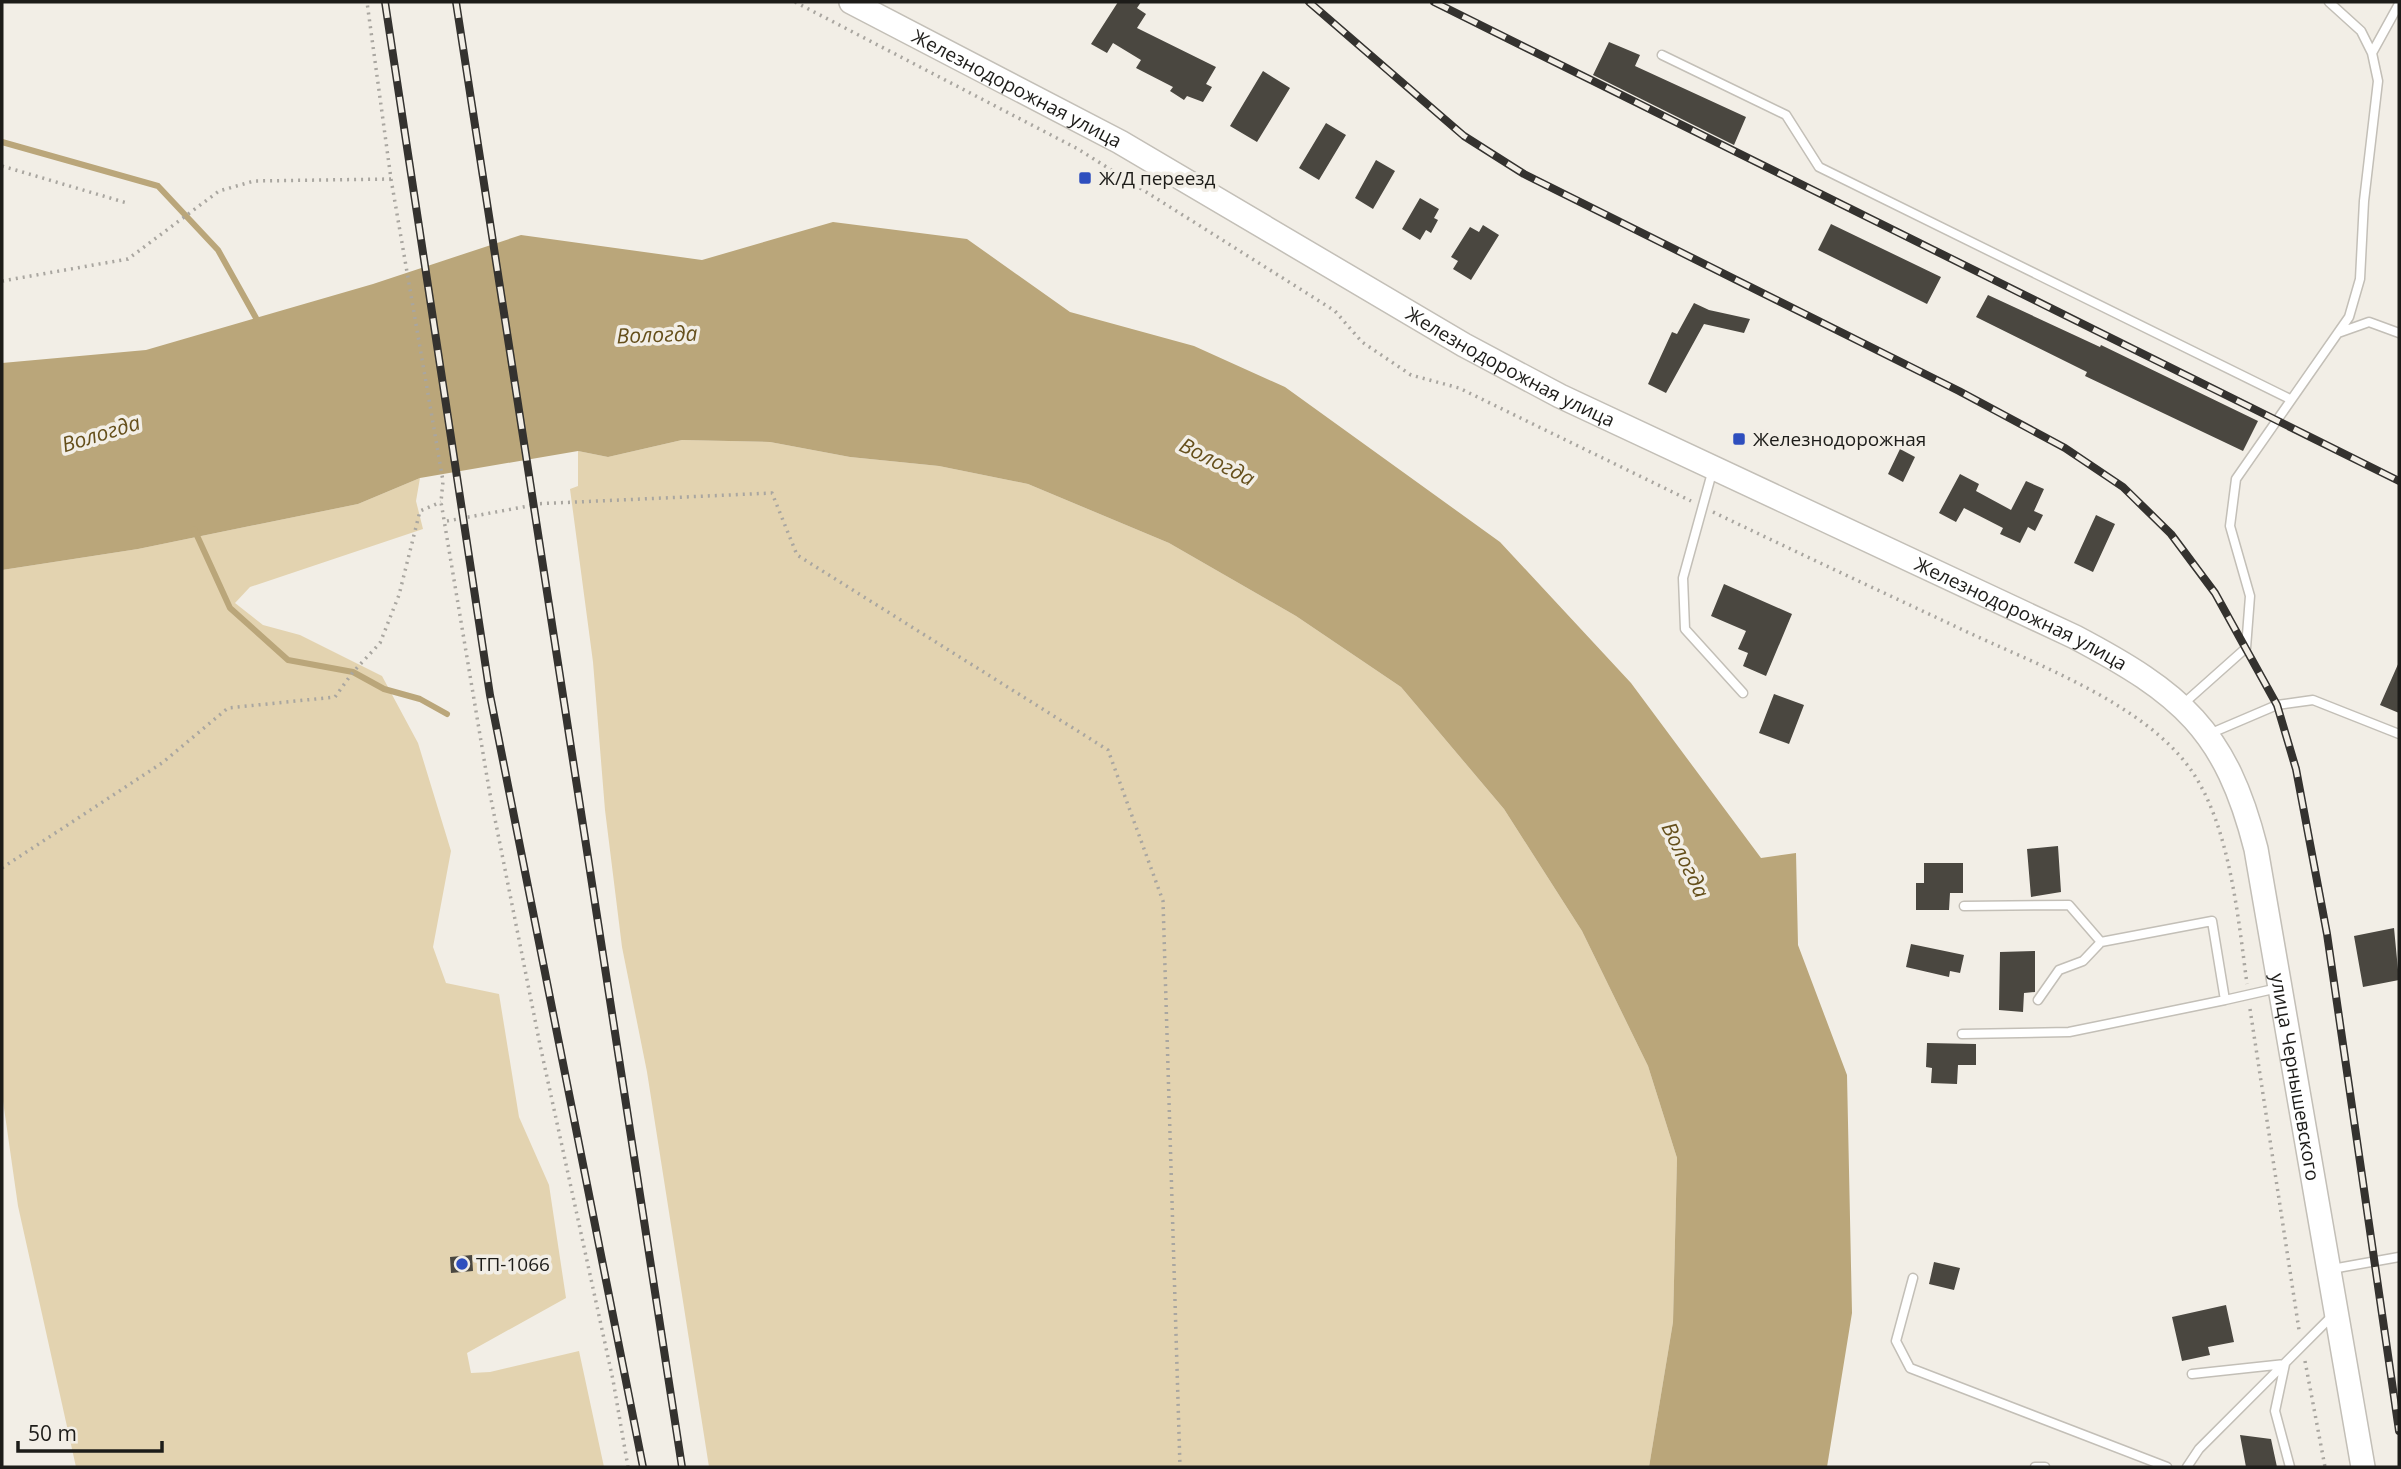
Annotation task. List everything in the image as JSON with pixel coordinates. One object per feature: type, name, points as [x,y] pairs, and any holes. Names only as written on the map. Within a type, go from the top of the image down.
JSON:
[{"type":"main road","name":"Железнодорожная улица","points":[[851,2],[1120,142],[1464,345],[1560,396],[2075,637],[2131,668],[2182,705]]},
{"type":"main road","name":"улица Чернышевского","points":[[2182,705],[2209,734],[2233,776],[2248,814],[2281,987],[2362,1467]]},
{"type":"lane","points":[[2182,705],[2246,648],[2249,596],[2230,526],[2231,501],[2236,479],[2349,317],[2360,279],[2364,201],[2378,81],[2372,53],[2361,31],[2329,2]]},
{"type":"lane","points":[[2372,53],[2399,4]]},
{"type":"lane","points":[[1662,55],[1786,115],[1819,167],[2290,399]]},
{"type":"lane","points":[[2335,334],[2369,322],[2399,333]]},
{"type":"lane","points":[[1713,469],[1683,578],[1685,629],[1743,693]]},
{"type":"lane","points":[[2209,734],[2277,705],[2314,700],[2399,734]]},
{"type":"lane","points":[[1964,906],[2069,905],[2101,942]]},
{"type":"lane","points":[[2038,1000],[2059,970],[2082,961],[2101,942],[2212,921],[2225,1000]]},
{"type":"lane","points":[[1962,1034],[2069,1032],[2281,987]]},
{"type":"lane","points":[[2329,1270],[2398,1255]]},
{"type":"lane","points":[[1913,1278],[1896,1341],[1910,1368],[2167,1467]]},
{"type":"lane","points":[[2187,1467],[2199,1449],[2335,1313]]},
{"type":"lane","points":[[2192,1374],[2285,1364]]},
{"type":"lane","points":[[2285,1364],[2275,1411],[2290,1467]]},
{"type":"lane","points":[[2035,1467],[2045,1467]]},
{"type":"path","points":[[367,2],[391,179],[443,481],[441,502],[489,789],[540,1045],[613,1380],[628,1467]]},
{"type":"path","points":[[795,2],[1079,149],[1335,311],[1362,342],[1411,375],[1459,388],[2107,698],[2174,748],[2192,772],[2216,822],[2237,909],[2302,1346],[2325,1467]]},
{"type":"path","points":[[2,166],[127,203]]},
{"type":"path","points":[[2,281],[128,259],[219,191],[254,181],[391,179]]},
{"type":"path","points":[[446,521],[533,504],[772,493],[797,555],[1108,750],[1163,901],[1180,1467]]},
{"type":"path","points":[[2,868],[162,763],[228,708],[335,697],[353,672],[380,643],[399,594],[419,511],[441,502]]},
{"type":"shaded area","points":[[682,440],[770,442],[850,457],[939,466],[1028,484],[1169,543],[1296,616],[1401,687],[1504,809],[1582,931],[1648,1066],[1677,1158],[1673,1322],[1649,1467],[709,1467],[647,1072],[622,947],[605,810],[593,662],[570,489],[578,486],[578,451],[608,457]]},
{"type":"shaded area","points":[[420,478],[416,501],[423,529],[250,587],[235,603],[263,625],[300,635],[382,676],[418,743],[451,851],[433,947],[446,983],[499,994],[519,1117],[549,1185],[566,1298],[467,1353],[471,1373],[490,1372],[579,1351],[604,1467],[76,1467],[18,1206],[2,1094],[2,570],[138,549],[358,504]]},
{"type":"water","name":"Вологда","points":[[833,222],[967,239],[1070,312],[1194,346],[1285,387],[1500,542],[1631,683],[1761,858],[1796,853],[1798,945],[1847,1075],[1852,1313],[1827,1467],[1649,1467],[1673,1322],[1677,1158],[1648,1066],[1582,931],[1504,809],[1401,687],[1296,616],[1169,543],[1028,484],[939,466],[850,457],[770,442],[682,440],[608,457],[578,451],[420,478],[358,504],[138,549],[2,570],[2,363],[146,350],[373,284],[521,235],[702,260]]},
{"type":"building","points":[[1118,2],[1141,2],[1137,8],[1146,14],[1137,28],[1216,67],[1206,84],[1212,87],[1203,102],[1187,96],[1184,100],[1170,91],[1173,87],[1136,68],[1141,60],[1113,43],[1107,53],[1091,44]]},
{"type":"building","points":[[1609,42],[1640,55],[1635,66],[1746,117],[1734,145],[1593,75]]},
{"type":"building","points":[[1263,71],[1290,88],[1257,142],[1230,126]]},
{"type":"building","points":[[1326,123],[1346,135],[1319,180],[1299,168]]},
{"type":"building","points":[[1376,160],[1395,171],[1373,209],[1355,198]]},
{"type":"building","points":[[1420,198],[1439,209],[1434,218],[1438,220],[1431,233],[1426,230],[1420,240],[1402,229]]},
{"type":"building","points":[[1831,224],[1941,277],[1927,304],[1818,250]]},
{"type":"building","points":[[1483,225],[1499,235],[1471,280],[1453,269],[1458,261],[1451,257],[1470,227],[1479,232]]},
{"type":"building","points":[[1988,295],[2100,347],[2101,345],[2258,421],[2243,451],[2085,376],[2087,372],[1976,317]]},
{"type":"building","points":[[1694,303],[1709,310],[1750,319],[1744,333],[1704,324],[1666,393],[1648,384],[1672,332],[1677,334]]},
{"type":"building","points":[[1900,449],[1915,457],[1903,482],[1888,474]]},
{"type":"building","points":[[1960,474],[1979,484],[1976,491],[2011,510],[2026,481],[2044,489],[2034,511],[2043,515],[2035,531],[2028,527],[2020,543],[2000,534],[2003,528],[1964,508],[1956,522],[1939,513]]},
{"type":"building","points":[[2096,515],[2115,524],[2093,572],[2074,563]]},
{"type":"building","points":[[1724,584],[1792,614],[1766,676],[1743,666],[1748,653],[1738,649],[1746,631],[1711,616]]},
{"type":"building","points":[[2399,662],[2399,713],[2380,705]]},
{"type":"building","points":[[1774,694],[1804,705],[1789,744],[1759,733]]},
{"type":"building","points":[[2058,846],[2061,892],[2031,897],[2027,849]]},
{"type":"building","points":[[1924,863],[1963,863],[1963,893],[1950,893],[1949,910],[1916,910],[1916,883],[1924,883]]},
{"type":"building","points":[[2394,928],[2399,980],[2363,987],[2354,936]]},
{"type":"building","points":[[1911,944],[1964,955],[1960,973],[1950,971],[1949,977],[1906,967]]},
{"type":"building","points":[[2035,951],[2035,992],[2024,993],[2023,1012],[1999,1010],[2000,952]]},
{"type":"building","points":[[1927,1043],[1976,1044],[1976,1065],[1958,1065],[1957,1084],[1931,1083],[1932,1068],[1926,1067]]},
{"type":"building","name":"ТП-1066","points":[[472,1255],[473,1271],[451,1273],[450,1257]]},
{"type":"building","points":[[1934,1262],[1960,1268],[1954,1290],[1929,1284]]},
{"type":"building","points":[[2226,1305],[2234,1342],[2208,1347],[2210,1355],[2182,1361],[2172,1317]]},
{"type":"building","points":[[2240,1435],[2271,1439],[2277,1467],[2246,1467]]},
{"type":"waterway","points":[[2,142],[158,186],[218,250],[256,318]]},
{"type":"waterway","points":[[194,529],[230,608],[288,660],[353,672],[384,689],[420,699],[447,714]]},
{"type":"railway","points":[[385,2],[490,695],[643,1467]]},
{"type":"railway","points":[[456,2],[682,1467]]},
{"type":"railway","points":[[1309,2],[1464,136],[1524,174],[1959,391],[2065,448],[2123,487],[2171,534],[2215,593],[2277,705],[2296,769],[2327,934],[2399,1431]]},
{"type":"railway","points":[[1434,2],[2399,481]]},
{"type":"place","name":"Ж/Д переезд","points":[[1085,178]]},
{"type":"place","name":"Железнодорожная","points":[[1739,439]]},
{"type":"place","name":"ТП-1066","points":[[462,1264]]}]
